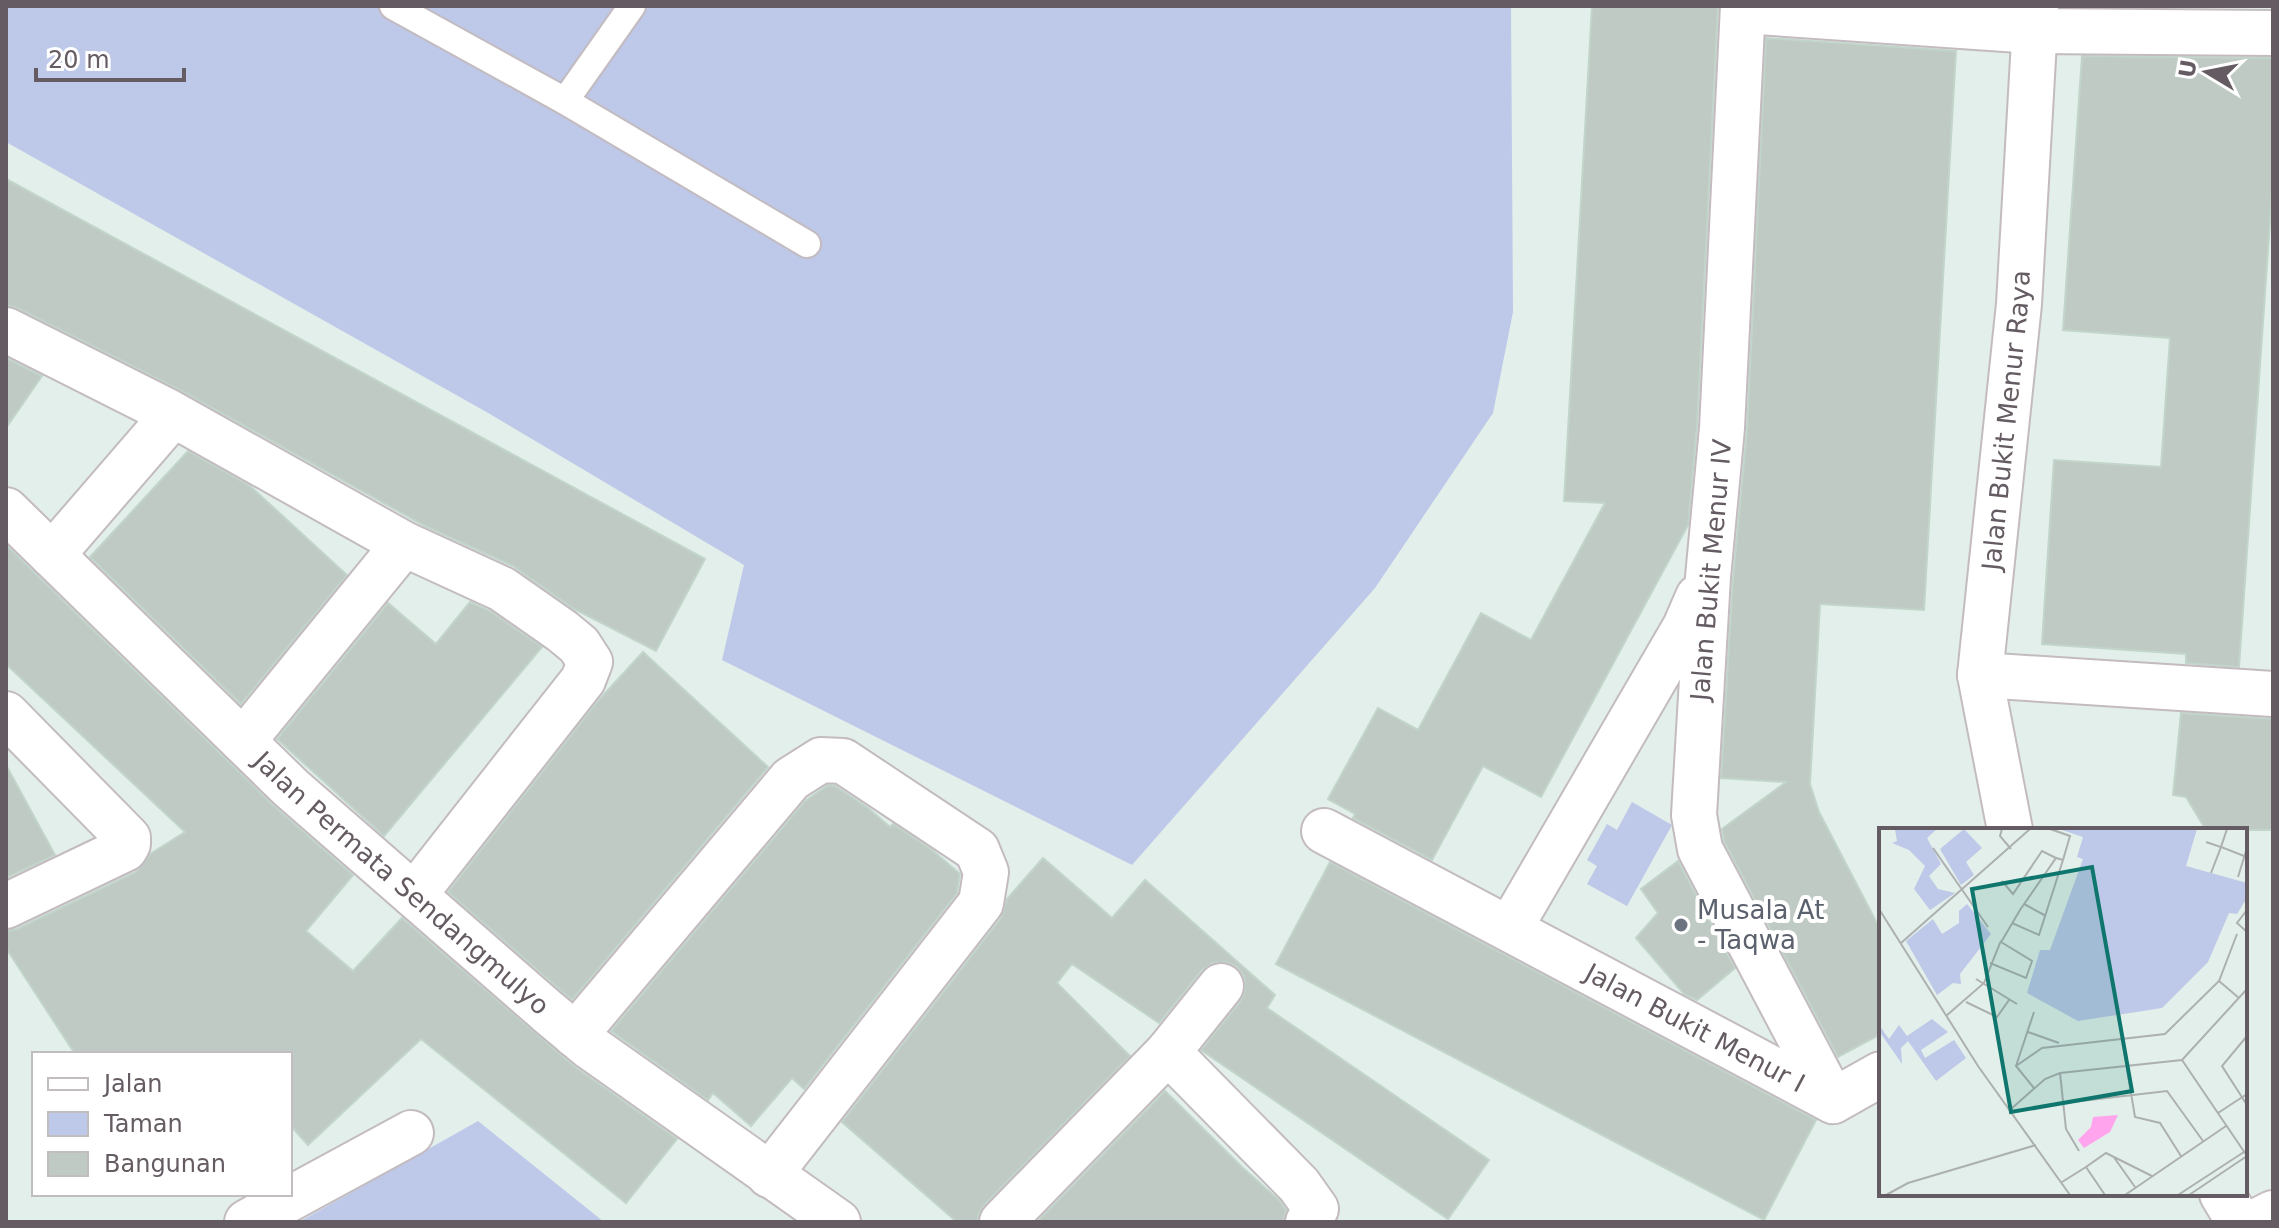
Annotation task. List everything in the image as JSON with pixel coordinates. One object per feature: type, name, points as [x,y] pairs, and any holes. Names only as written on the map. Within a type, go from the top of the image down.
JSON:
[{"type":"street","points":[[1743,8],[2035,18],[2273,33]]},
{"type":"street","name":"Jalan Bukit Menur IV","points":[[1743,8],[1722,428],[1708,577],[1694,815],[1700,849],[1833,1101]]},
{"type":"street","name":"Jalan Bukit Menur Raya","points":[[2010,828],[1980,675],[2019,304],[2035,18]]},
{"type":"street","points":[[6,330],[173,415],[404,544],[502,589],[579,645],[590,662],[573,695],[414,895]]},
{"type":"street","points":[[52,555],[173,415]]},
{"type":"street","name":"Jalan Permata Sendangmulyo","points":[[6,510],[291,788],[575,1035],[833,1221]]},
{"type":"street","points":[[243,741],[404,544]]},
{"type":"street","points":[[1510,928],[1685,627],[1708,577]]},
{"type":"street","points":[[1980,675],[2273,694]]},
{"type":"street","points":[[6,714],[128,838],[125,849],[6,906]]},
{"type":"street","points":[[575,1035],[791,779],[821,760],[843,761],[977,850],[986,872],[981,903],[769,1175]]},
{"type":"street","name":"Jalan Bukit Menur I","points":[[1324,831],[1833,1101],[1879,1075]]},
{"type":"street","points":[[1002,1222],[1168,1052],[1221,986]]},
{"type":"street","points":[[1168,1052],[1299,1185],[1316,1209],[1308,1222]]},
{"type":"street","points":[[247,1222],[411,1133]]},
{"type":"street","points":[[2223,1196],[2239,1222]]},
{"type":"street","points":[[2255,1222],[2273,1213]]},
{"type":"lane","points":[[393,6],[565,101],[807,244]]},
{"type":"lane","points":[[565,101],[632,6]]},
{"type":"green space","points":[[6,6],[1511,6],[1513,312],[1493,413],[1375,588],[1132,865],[722,660],[744,565],[490,414],[6,142]]},
{"type":"green space","points":[[1632,802],[1672,825],[1627,906],[1587,884],[1597,866],[1587,860],[1607,824],[1617,830]]},
{"type":"green space","points":[[478,1121],[604,1222],[299,1222]]},
{"type":"building","points":[[1592,6],[1718,6],[1697,426],[1688,525],[1541,797],[1483,766],[1432,860],[1353,818],[1355,814],[1328,799],[1378,708],[1418,730],[1481,613],[1531,640],[1605,503],[1564,501]]},
{"type":"building","points":[[1766,38],[1956,51],[1924,610],[1820,604],[1810,784],[1819,812],[1879,927],[1879,1035],[1838,1057],[1724,841],[1722,829],[1786,782],[1721,778],[1733,579],[1747,430]]},
{"type":"building","points":[[2082,56],[2273,58],[2273,178],[2239,667],[2186,663],[2186,654],[2042,644],[2054,460],[2161,467],[2170,338],[2063,330]]},
{"type":"building","points":[[6,179],[705,559],[656,651],[574,609],[513,566],[425,526],[178,389],[6,305]]},
{"type":"building","points":[[6,358],[42,376],[6,428]]},
{"type":"building","points":[[188,451],[250,486],[347,575],[241,704],[90,557]]},
{"type":"building","points":[[6,545],[274,806],[353,875],[306,931],[353,971],[402,918],[574,1066],[677,1139],[626,1203],[421,1039],[308,1145],[292,1127],[292,1052],[74,1052],[6,948],[6,931],[17,929],[136,872],[150,854],[185,832],[6,664]]},
{"type":"building","points":[[470,602],[490,611],[542,647],[384,836],[277,739],[388,603],[436,644]]},
{"type":"building","points":[[643,652],[768,767],[572,1000],[448,892],[597,702]]},
{"type":"building","points":[[2181,713],[2273,719],[2273,830],[2205,828],[2186,797],[2173,795]]},
{"type":"building","points":[[6,765],[55,855],[6,878]]},
{"type":"building","points":[[828,785],[835,786],[890,827],[893,824],[932,850],[960,874],[957,893],[804,1089],[792,1078],[751,1126],[713,1093],[708,1100],[611,1031],[805,801]]},
{"type":"building","points":[[1043,858],[1112,918],[1145,880],[1275,995],[1267,1008],[1489,1160],[1448,1219],[1201,1050],[1240,1002],[1245,991],[1244,976],[1236,966],[1226,962],[1213,963],[1202,970],[1159,1023],[1072,964],[1057,983],[1130,1056],[984,1205],[978,1222],[957,1222],[842,1122],[1001,918],[1007,899]]},
{"type":"building","name":"Musala At - Taqwa","points":[[1678,861],[1735,968],[1697,1000],[1684,994],[1636,938],[1658,913],[1641,889]]},
{"type":"building","points":[[1330,862],[1816,1120],[1764,1220],[1276,964]]},
{"type":"building","points":[[1165,1091],[1280,1201],[1286,1210],[1283,1222],[1037,1222]]},
{"type":"place","name":"Musala At - Taqwa","points":[[1681,925]]}]
